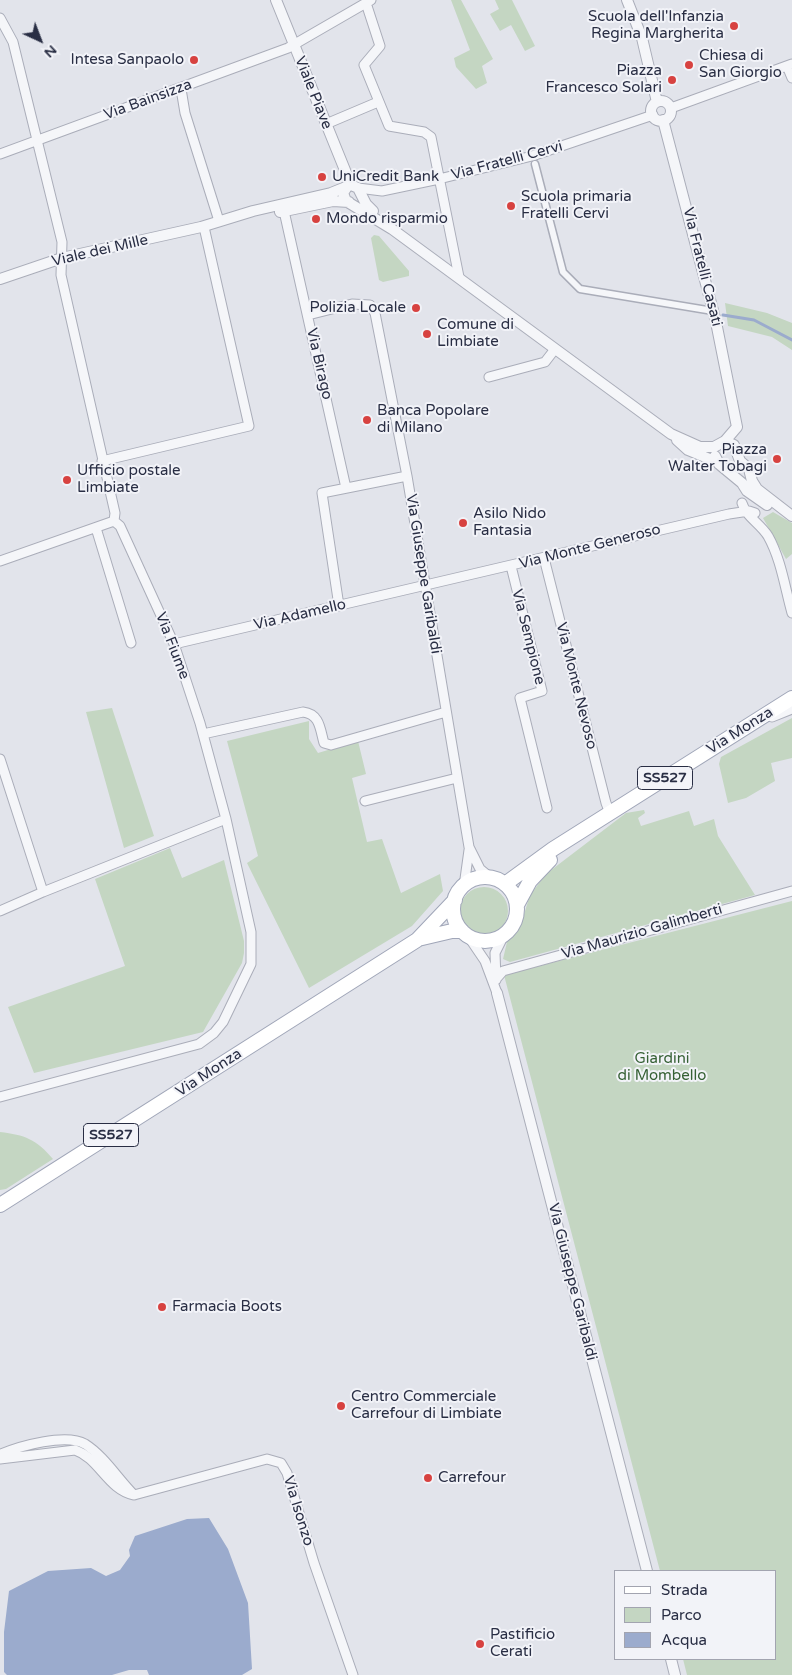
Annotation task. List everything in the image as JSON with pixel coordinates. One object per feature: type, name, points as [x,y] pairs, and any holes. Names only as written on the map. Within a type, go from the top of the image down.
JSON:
[{"type":"main road","name":"Via Monza","points":[[505,884],[553,849],[792,698]]},
{"type":"main road","name":"Via Monza","points":[[517,905],[530,881],[539,871],[587,829]]},
{"type":"main road","points":[[491,878],[505,884],[513,893],[517,905],[515,922],[504,935],[486,941],[465,934],[454,914],[455,900],[464,886],[477,879],[491,878]]},
{"type":"main road","name":"Via Monza","points":[[0,1205],[418,940],[455,900]]},
{"type":"main road","name":"Via Monza","points":[[418,940],[452,931],[465,934]]},
{"type":"street","name":"Viale Piave","points":[[276,0],[354,189]]},
{"type":"street","points":[[627,0],[636,18],[657,102]]},
{"type":"street","name":"Via Bainsizza","points":[[0,154],[37,139],[181,89],[294,45],[368,1]]},
{"type":"street","points":[[368,1],[380,46],[364,65],[389,126],[428,134],[459,277]]},
{"type":"street","name":"Via Fiume","points":[[0,18],[13,42],[62,242],[62,275],[115,513],[114,521],[120,526],[174,644],[203,734],[226,819],[252,932],[253,952],[247,973],[223,1022],[214,1033],[193,1047],[0,1097]]},
{"type":"street","points":[[671,108],[790,65],[792,78]]},
{"type":"street","points":[[181,89],[185,113],[219,221]]},
{"type":"street","points":[[326,124],[378,102]]},
{"type":"street","points":[[657,102],[665,102],[671,108]]},
{"type":"street","points":[[657,102],[653,107],[653,115],[657,119],[663,120],[670,114],[671,108]]},
{"type":"street","name":"Via Fratelli Cervi","points":[[354,189],[382,191],[532,156],[653,115]]},
{"type":"street","name":"Via Fratelli Casati","points":[[663,120],[713,311],[740,437],[737,448]]},
{"type":"street","points":[[535,164],[564,272],[580,289],[713,311]]},
{"type":"street","points":[[354,189],[343,195],[349,202],[392,229],[555,349],[577,363],[671,434],[688,450],[718,462],[792,518]]},
{"type":"street","points":[[349,202],[356,201],[354,189]]},
{"type":"street","points":[[354,189],[369,208],[392,229]]},
{"type":"street","name":"Viale dei Mille","points":[[202,227],[331,193],[354,189]]},
{"type":"street","name":"Viale dei Mille","points":[[0,279],[62,258],[202,227],[333,201],[349,202]]},
{"type":"street","name":"Via Birago","points":[[284,211],[346,488]]},
{"type":"street","points":[[102,461],[249,426],[202,227]]},
{"type":"street","points":[[490,301],[512,309],[552,338],[577,363]]},
{"type":"street","name":"Via Giuseppe Garibaldi","points":[[308,315],[352,304],[367,304],[375,313],[407,476],[469,847],[467,876],[464,886]]},
{"type":"street","points":[[489,377],[545,362],[555,349]]},
{"type":"street","name":"Via Fratelli Casati","points":[[722,442],[736,427],[735,415]]},
{"type":"street","points":[[671,434],[700,447],[709,448],[722,442],[737,448],[740,460],[749,469],[742,479],[743,508],[758,522]]},
{"type":"street","points":[[718,462],[714,451],[722,442]]},
{"type":"street","points":[[339,606],[322,493],[407,476]]},
{"type":"street","points":[[742,479],[747,491],[764,504],[792,518]]},
{"type":"street","points":[[764,504],[755,513],[758,522],[774,549],[792,613]]},
{"type":"street","name":"Via Monte Generoso","points":[[425,586],[729,514],[743,508],[755,513]]},
{"type":"street","points":[[0,560],[114,521]]},
{"type":"street","points":[[96,528],[131,643]]},
{"type":"street","name":"Via Monte Nevoso","points":[[544,558],[610,813]]},
{"type":"street","name":"Via Sempione","points":[[511,566],[542,691],[520,698],[547,808]]},
{"type":"street","name":"Via Adamello","points":[[174,644],[425,586]]},
{"type":"street","points":[[744,728],[792,709]]},
{"type":"street","points":[[203,734],[303,712],[312,713],[316,717],[324,743],[331,746],[446,712]]},
{"type":"street","points":[[0,759],[43,892]]},
{"type":"street","points":[[365,800],[457,778]]},
{"type":"street","points":[[0,911],[226,819]]},
{"type":"street","name":"Via Giuseppe Garibaldi","points":[[469,847],[480,868],[486,876],[491,878]]},
{"type":"street","name":"Via Maurizio Galimberti","points":[[496,979],[503,971],[792,890]]},
{"type":"street","name":"Via Giuseppe Garibaldi","points":[[465,934],[485,961],[497,993],[647,1570]]},
{"type":"street","name":"Via Giuseppe Garibaldi","points":[[497,993],[495,954],[504,935]]},
{"type":"street","points":[[0,1454],[53,1440],[80,1442],[98,1455],[134,1495]]},
{"type":"street","points":[[0,1458],[75,1450],[83,1453],[119,1489],[134,1495]]},
{"type":"street","name":"Via Isonzo","points":[[134,1495],[267,1459],[281,1463],[287,1473],[314,1563],[353,1675]]},
{"type":"street","points":[[671,1660],[675,1675]]},
{"type":"green space","points":[[451,0],[461,0],[493,59],[482,66],[487,83],[476,89],[456,67],[454,58],[470,50]]},
{"type":"green space","points":[[495,0],[512,0],[535,46],[525,51],[511,25],[500,31],[490,14],[499,9]]},
{"type":"green space","points":[[374,235],[379,236],[409,271],[409,276],[383,282],[379,280],[371,238]]},
{"type":"green space","points":[[725,303],[767,313],[792,323],[792,350],[772,337],[728,326]]},
{"type":"green space","points":[[773,512],[792,523],[792,554],[786,559],[763,518]]},
{"type":"green space","points":[[112,708],[154,836],[124,848],[86,712]]},
{"type":"green space","points":[[792,718],[792,758],[771,763],[775,781],[746,798],[728,803],[719,764],[721,757]]},
{"type":"green space","points":[[309,721],[309,739],[318,753],[358,741],[366,774],[352,778],[367,842],[382,839],[401,893],[440,874],[443,891],[412,926],[309,988],[247,863],[258,856],[227,741]]},
{"type":"green space","points":[[644,810],[645,813],[638,818],[641,826],[689,811],[694,826],[714,819],[718,836],[755,895],[510,962],[503,959],[507,942],[521,924],[530,895],[546,874],[626,813]]},
{"type":"green space","points":[[170,848],[182,878],[224,860],[244,941],[242,963],[203,1032],[34,1073],[8,1007],[125,966],[95,879]]},
{"type":"green space","points":[[479,887],[489,887],[501,894],[508,906],[508,916],[501,928],[489,935],[479,935],[471,931],[464,924],[460,916],[460,906],[464,898],[471,891]]},
{"type":"green space","name":"Giardini di Mombello","points":[[792,901],[792,1675],[687,1675],[683,1660],[777,1660],[777,1570],[660,1570],[504,975]]},
{"type":"green space","points":[[0,1132],[30,1139],[53,1159],[6,1189],[0,1190]]},
{"type":"water","points":[[209,1518],[228,1549],[248,1603],[252,1669],[242,1675],[149,1675],[147,1670],[129,1670],[112,1675],[7,1675],[4,1672],[4,1632],[9,1591],[48,1571],[91,1568],[106,1576],[120,1570],[130,1556],[129,1550],[135,1536],[187,1519]]},
{"type":"waterway","points":[[723,315],[754,320],[792,340]]},
{"type":"place","name":"Scuola dell'Infanzia Regina Margherita","points":[[734,26]]},
{"type":"place","name":"Intesa Sanpaolo","points":[[194,60]]},
{"type":"place","name":"Chiesa di San Giorgio","points":[[689,65]]},
{"type":"place","name":"Piazza Francesco Solari","points":[[672,80]]},
{"type":"place","name":"UniCredit Bank","points":[[322,177]]},
{"type":"place","name":"Scuola primaria Fratelli Cervi","points":[[511,206]]},
{"type":"place","name":"Mondo risparmio","points":[[316,219]]},
{"type":"place","name":"Polizia Locale","points":[[416,308]]},
{"type":"place","name":"Comune di Limbiate","points":[[427,334]]},
{"type":"place","name":"Banca Popolare di Milano","points":[[367,420]]},
{"type":"place","name":"Piazza Walter Tobagi","points":[[777,459]]},
{"type":"place","name":"Ufficio postale Limbiate","points":[[67,480]]},
{"type":"place","name":"Asilo Nido Fantasia","points":[[463,523]]},
{"type":"place","name":"Farmacia Boots","points":[[162,1307]]},
{"type":"place","name":"Centro Commerciale Carrefour di Limbiate","points":[[341,1406]]},
{"type":"place","name":"Carrefour","points":[[428,1478]]},
{"type":"place","name":"Pastificio Cerati","points":[[480,1644]]}]
